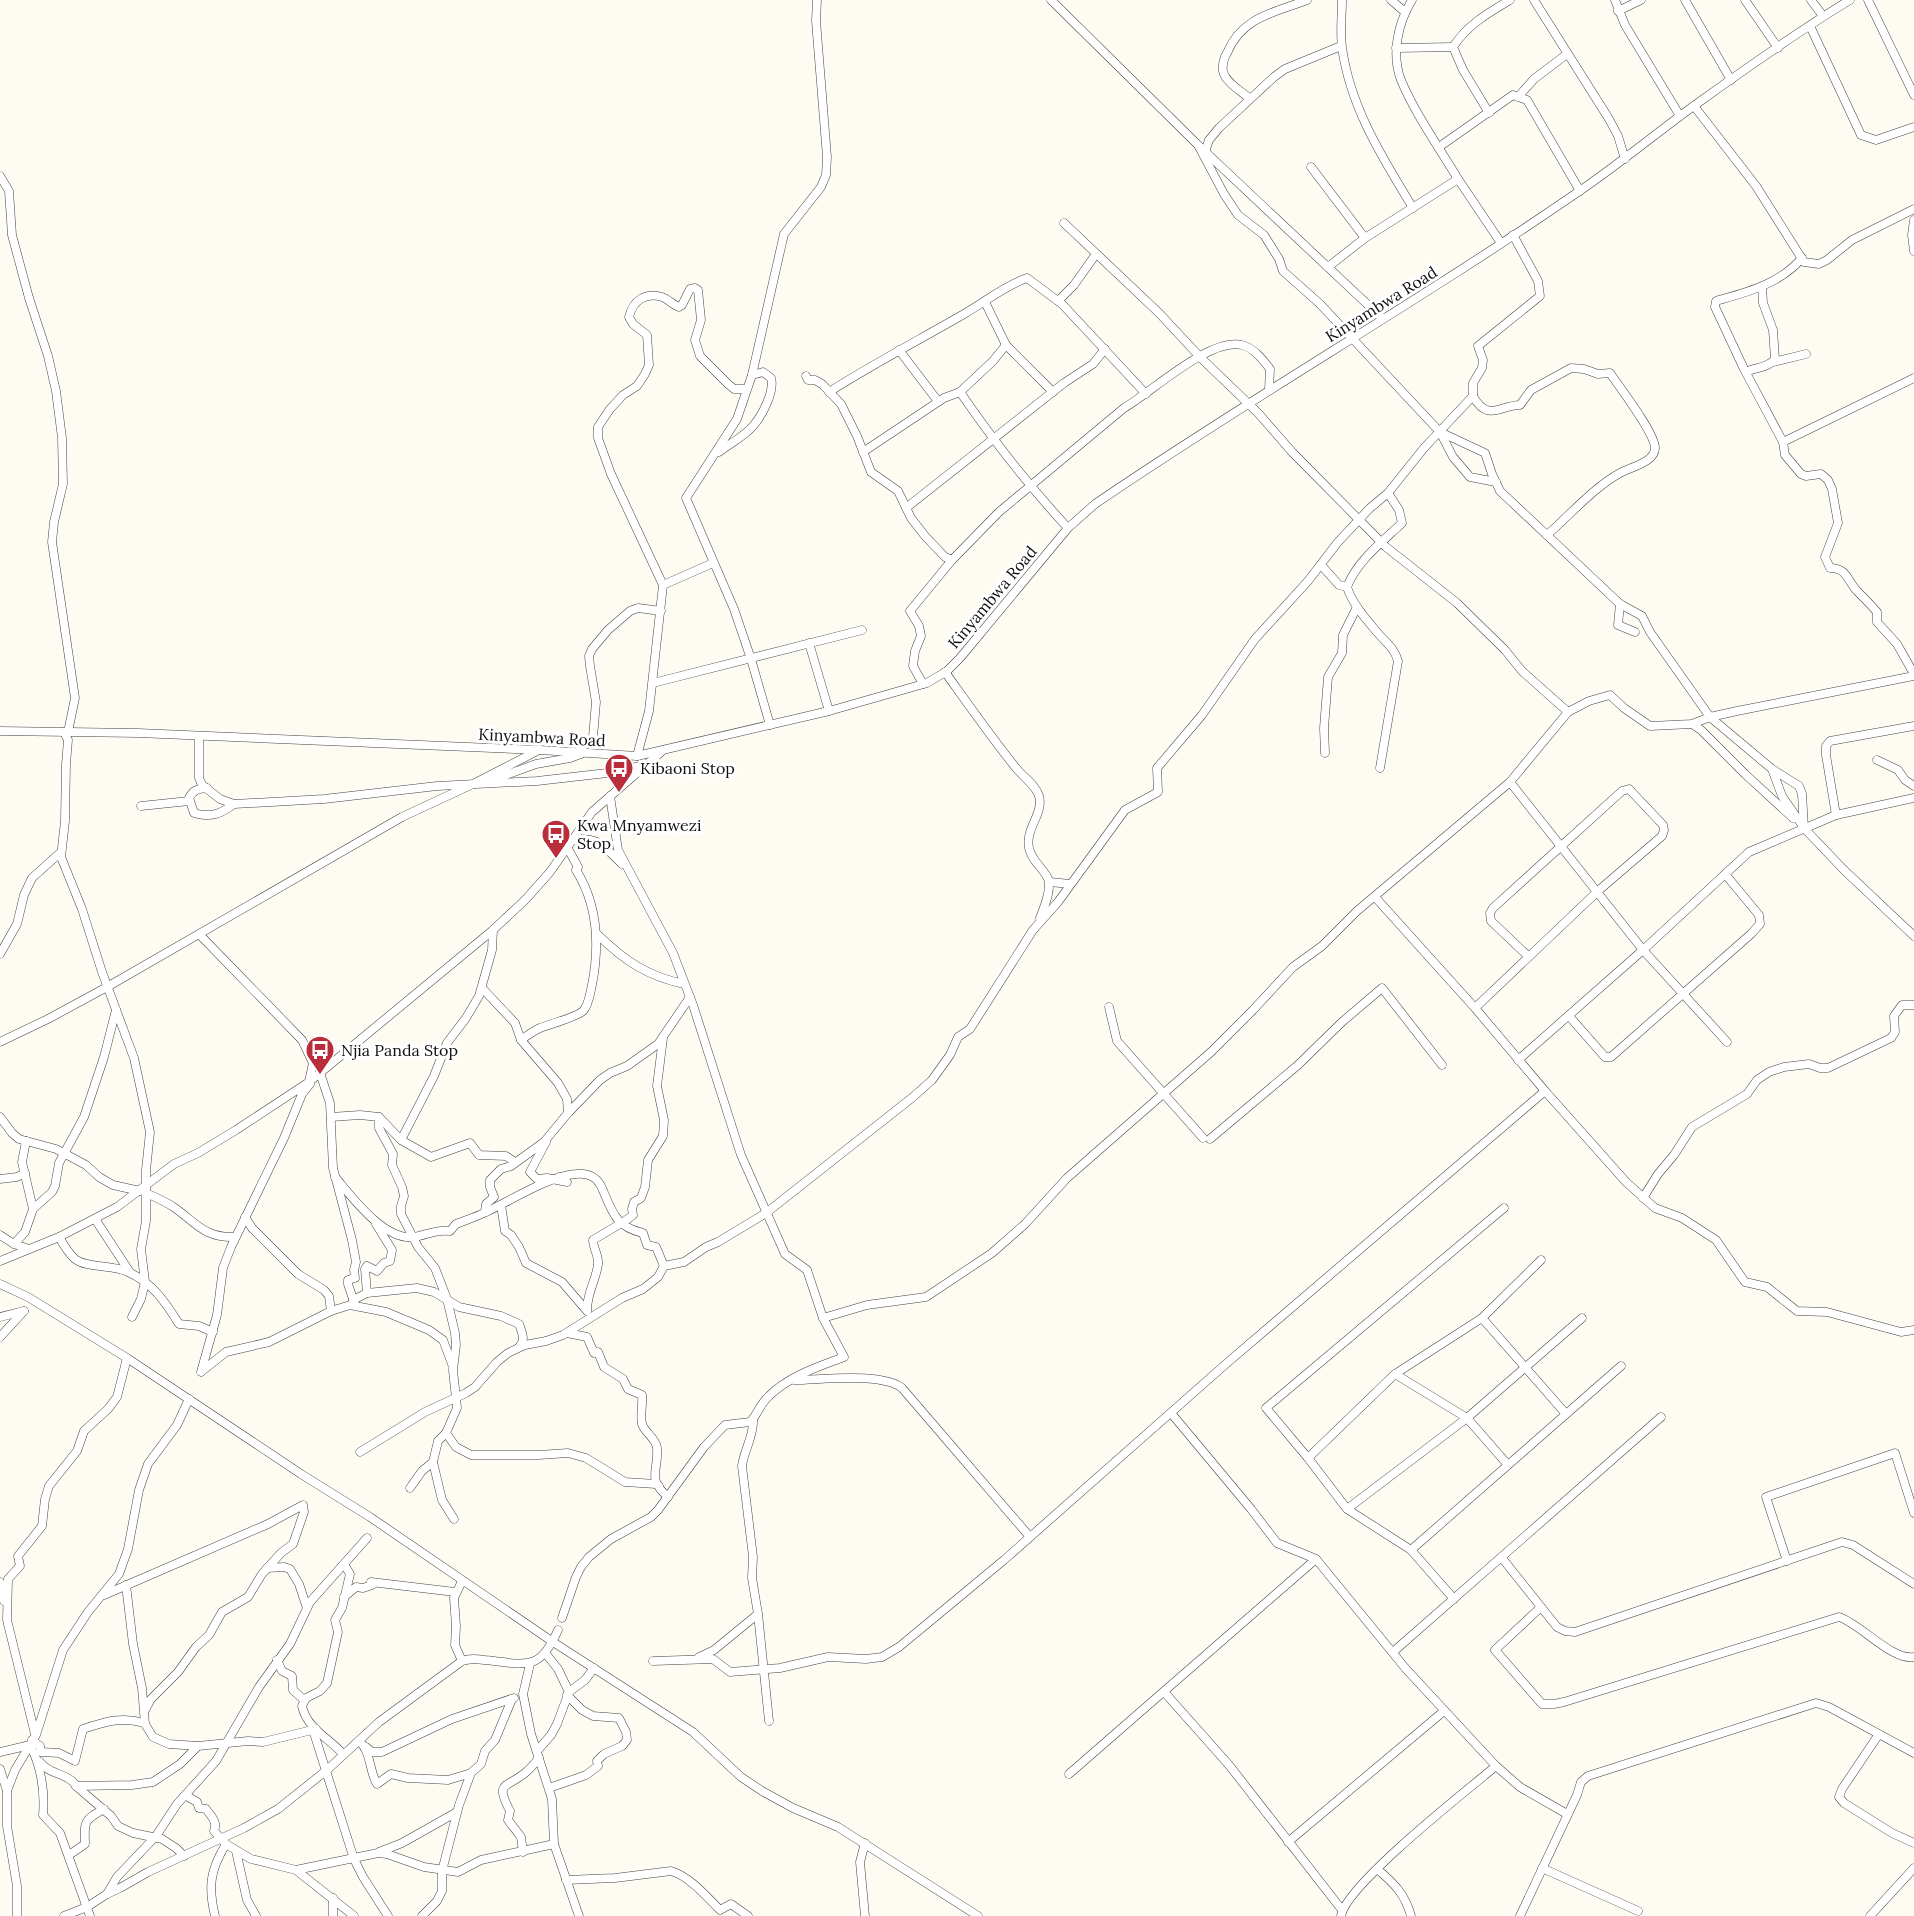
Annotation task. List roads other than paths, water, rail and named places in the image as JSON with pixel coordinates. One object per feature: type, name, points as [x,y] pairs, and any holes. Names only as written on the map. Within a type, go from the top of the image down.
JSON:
[{"type":"street","points":[[770,725],[734,609],[686,498],[737,419],[752,375],[784,234],[812,200],[826,174],[827,157],[816,21],[818,0]]},
{"type":"street","points":[[1051,0],[1205,152],[1383,319]]},
{"type":"street","points":[[1249,98],[1229,81],[1223,71],[1224,58],[1233,37],[1247,24],[1307,0]]},
{"type":"street","points":[[1342,0],[1341,46],[1355,104],[1413,208]]},
{"type":"street","points":[[1391,0],[1405,12]]},
{"type":"street","points":[[1412,0],[1405,12],[1396,48],[1400,78],[1458,179],[1501,243]]},
{"type":"street","points":[[1489,113],[1463,70],[1454,47],[1460,36],[1473,24],[1510,0]]},
{"type":"street","points":[[1533,0],[1609,119],[1618,136],[1625,159]]},
{"type":"street","points":[[1615,0],[1618,11],[1635,43],[1680,116]]},
{"type":"street","points":[[1618,11],[1641,0]]},
{"type":"street","points":[[1685,0],[1731,80]]},
{"type":"street","points":[[1745,0],[1778,48]]},
{"type":"street","points":[[1811,0],[1823,16]]},
{"type":"street","name":"Kinyambwa Road","points":[[0,731],[199,736],[637,756],[829,711],[923,684],[945,672],[960,658],[1068,528],[1095,504],[1580,191],[1694,106],[1823,16],[1850,0]]},
{"type":"street","points":[[1868,0],[1914,95]]},
{"type":"street","points":[[1809,26],[1861,135],[1876,140],[1914,126]]},
{"type":"street","points":[[1205,152],[1209,140],[1219,128],[1249,98],[1256,95],[1285,69],[1341,46]]},
{"type":"street","points":[[1396,48],[1454,47]]},
{"type":"street","points":[[1518,97],[1534,79],[1567,54]]},
{"type":"street","points":[[1439,147],[1513,95],[1527,100],[1580,191]]},
{"type":"street","points":[[1694,106],[1756,186],[1804,262],[1819,264],[1827,261],[1852,240],[1914,209]]},
{"type":"street","points":[[1198,145],[1238,215],[1264,235],[1279,259],[1283,271],[1320,304],[1440,432],[1453,457],[1470,477],[1496,482]]},
{"type":"street","points":[[1311,167],[1365,238]]},
{"type":"street","points":[[0,176],[9,191],[12,235],[48,356],[56,391],[62,438],[63,484],[52,542],[75,698],[66,732],[68,740],[65,821],[61,852],[134,1058],[150,1132],[144,1190],[146,1221],[141,1249],[145,1282],[141,1299],[132,1317]]},
{"type":"street","points":[[1328,267],[1365,238],[1458,179]]},
{"type":"street","points":[[1914,220],[1912,235],[1914,251]]},
{"type":"street","points":[[1064,224],[1159,314],[1247,404],[1258,412],[1293,453],[1382,543],[1456,603],[1505,650],[1522,671],[1568,712]]},
{"type":"street","points":[[1513,235],[1538,281],[1540,296],[1478,346],[1483,360],[1482,368],[1473,383],[1473,396],[1476,403],[1490,411],[1520,405],[1531,390],[1571,368],[1584,369],[1598,374],[1610,374],[1649,432],[1656,451],[1651,459],[1609,479],[1547,535]]},
{"type":"street","points":[[1058,301],[1074,285],[1096,254]]},
{"type":"street","points":[[823,1318],[882,1302],[926,1297],[975,1265],[1012,1236],[1067,1178],[1218,1045],[1293,967],[1322,946],[1375,897],[1510,782],[1568,712],[1589,701],[1610,695],[1650,726],[1692,724],[1710,717],[1914,675],[1897,644],[1877,622],[1877,612],[1857,590],[1847,574],[1837,568],[1830,568],[1825,558],[1839,523],[1832,489],[1828,480],[1821,474],[1806,476],[1801,474],[1785,456],[1783,442],[1715,307],[1716,301],[1762,287],[1792,269],[1802,258]]},
{"type":"street","points":[[829,392],[985,302],[1011,283],[1028,278],[1058,301],[1146,394]]},
{"type":"street","points":[[1762,287],[1763,303],[1773,330],[1775,358],[1773,362]]},
{"type":"street","points":[[637,756],[649,711],[663,585],[611,474],[598,438],[598,427],[601,420],[623,395],[637,386],[648,370],[647,335],[633,324],[629,317],[639,298],[662,297],[679,307],[690,289],[696,288],[701,320],[695,340],[700,356],[728,384],[734,388],[746,389]]},
{"type":"street","points":[[985,302],[1006,345],[1053,392]]},
{"type":"street","points":[[863,452],[944,398],[960,392],[993,361],[1006,345]]},
{"type":"street","points":[[923,684],[913,666],[915,651],[921,636],[919,626],[910,612],[952,560],[999,512],[1124,408],[1187,364],[1221,347],[1243,345],[1257,354],[1270,369],[1269,390]]},
{"type":"street","points":[[906,508],[1053,392],[1093,364],[1105,349]]},
{"type":"street","points":[[899,350],[938,400]]},
{"type":"street","points":[[1746,372],[1753,368],[1806,354]]},
{"type":"street","points":[[715,455],[753,426],[768,401],[772,390],[771,378],[763,372],[752,375]]},
{"type":"street","points":[[806,376],[808,380],[815,380],[822,384],[841,404],[871,472],[898,491],[906,508],[926,536],[945,557],[952,560]]},
{"type":"street","points":[[1783,442],[1914,378]]},
{"type":"street","points":[[960,392],[992,439],[1030,487],[1068,528]]},
{"type":"street","points":[[517,1348],[554,1339],[567,1333],[622,1298],[643,1289],[658,1276],[664,1266],[684,1262],[766,1213],[932,1080],[950,1055],[958,1037],[970,1029],[989,996],[1037,926],[1125,810],[1158,792],[1157,768],[1202,715],[1255,639],[1321,565],[1338,542],[1388,493],[1424,448],[1473,396]]},
{"type":"street","points":[[1440,432],[1485,453],[1500,490],[1620,604],[1642,616],[1650,633],[1710,717],[1772,769],[1799,786],[1802,794],[1804,828]]},
{"type":"street","points":[[1380,768],[1398,661],[1395,650],[1357,607],[1347,587],[1352,575],[1364,560],[1402,523],[1399,510],[1388,493]]},
{"type":"street","points":[[663,585],[713,562]]},
{"type":"street","points":[[1321,565],[1339,585],[1347,587]]},
{"type":"street","points":[[1620,604],[1618,625],[1635,632]]},
{"type":"street","points":[[1325,753],[1324,728],[1328,677],[1342,653],[1343,635],[1357,607]]},
{"type":"street","points":[[474,784],[502,777],[536,764],[570,759],[581,752],[593,737],[596,702],[589,656],[592,650],[608,630],[630,611],[638,608],[661,611]]},
{"type":"street","points":[[653,683],[862,630]]},
{"type":"street","points":[[809,644],[829,711]]},
{"type":"street","points":[[945,672],[1039,795],[1041,807],[1032,823],[1028,839],[1030,852],[1037,866],[1047,875],[1050,882],[1044,909],[1037,926]]},
{"type":"street","points":[[1692,724],[1804,828],[1844,870],[1914,936]]},
{"type":"street","points":[[1836,815],[1826,755],[1826,746],[1830,741],[1914,726]]},
{"type":"street","points":[[199,736],[199,778],[202,786],[219,799],[234,804],[324,799],[474,784],[537,781],[616,772],[647,764]]},
{"type":"street","points":[[0,1042],[107,987],[402,817],[540,750]]},
{"type":"street","points":[[0,1261],[59,1237],[117,1207],[144,1190],[174,1164],[206,1148],[315,1078],[493,930],[539,886],[592,812],[662,751]]},
{"type":"street","points":[[1877,760],[1898,770],[1905,780],[1914,786]]},
{"type":"street","points":[[1772,769],[1782,796],[1804,828]]},
{"type":"street","points":[[1510,782],[1643,950],[1727,1042]]},
{"type":"street","points":[[207,788],[195,790],[189,798],[194,813],[203,816],[223,812],[234,804]]},
{"type":"street","points":[[1475,1008],[1598,891],[1657,841],[1664,830],[1663,825],[1629,789],[1622,791],[1560,845],[1490,913],[1491,921],[1528,956]]},
{"type":"street","points":[[610,796],[615,837],[626,867],[665,938],[690,997],[734,1137],[785,1254],[807,1270],[823,1318],[844,1357],[789,1381],[764,1400],[753,1420],[752,1433],[744,1455],[742,1466],[753,1557],[752,1578],[769,1721]]},
{"type":"street","points":[[1518,1060],[1643,950],[1749,852],[1836,815],[1914,798]]},
{"type":"street","points":[[141,806],[189,801]]},
{"type":"street","points":[[569,844],[585,838],[597,841],[626,867]]},
{"type":"street","points":[[520,1040],[540,1028],[584,1010],[594,976],[598,935],[593,905],[576,870],[578,867],[569,844]]},
{"type":"street","points":[[0,954],[17,924],[24,895],[32,878],[61,852]]},
{"type":"street","points":[[1569,1016],[1605,1057],[1611,1057],[1760,924],[1760,915],[1725,874]]},
{"type":"street","points":[[1050,882],[1070,884]]},
{"type":"street","points":[[1375,897],[1626,1182],[1655,1208],[1682,1218],[1716,1240],[1745,1282],[1767,1287],[1797,1311],[1827,1312],[1901,1332],[1914,1330]]},
{"type":"street","points":[[401,1140],[434,1076],[447,1042],[473,1007],[482,988],[492,950],[493,930]]},
{"type":"street","points":[[199,934],[302,1040],[313,1063],[315,1078],[329,1097],[331,1156],[354,1249],[355,1278],[348,1280],[354,1303]]},
{"type":"street","points":[[598,935],[634,966],[668,981],[684,984]]},
{"type":"street","points":[[482,988],[515,1023],[520,1040],[562,1089],[567,1099],[568,1113]]},
{"type":"street","points":[[1109,1007],[1117,1041],[1163,1094],[1207,1138],[1298,1065],[1342,1022],[1382,988],[1442,1065]]},
{"type":"street","points":[[586,1310],[587,1295],[593,1285],[598,1263],[593,1240],[633,1215],[634,1202],[641,1198],[645,1186],[648,1160],[663,1136],[664,1120],[657,1086],[663,1038],[670,1023],[690,997]]},
{"type":"street","points":[[1643,1197],[1692,1127],[1747,1094],[1757,1080],[1769,1072],[1784,1067],[1809,1064],[1828,1068],[1868,1050],[1892,1038],[1895,1032],[1894,1017],[1902,1005],[1914,1005]]},
{"type":"street","points":[[14,1244],[25,1232],[33,1209],[52,1192],[55,1186],[56,1172],[84,1117],[104,1057],[116,1010]]},
{"type":"street","points":[[557,1179],[556,1175],[567,1182],[547,1178],[537,1179],[530,1172],[550,1136],[568,1113],[605,1077],[627,1066],[663,1038]]},
{"type":"street","points":[[315,1078],[302,1094],[284,1138],[235,1238],[220,1279],[220,1297],[213,1332],[201,1371],[226,1352],[270,1342],[331,1311],[354,1303],[367,1293],[417,1288],[434,1292],[459,1307],[501,1316],[519,1324],[523,1338],[522,1344],[499,1359],[475,1387],[456,1399],[425,1412],[360,1452]]},
{"type":"street","points":[[654,1661],[713,1659],[730,1672],[780,1668],[828,1658],[882,1657],[899,1647],[1030,1537],[1545,1091]]},
{"type":"street","points":[[331,1117],[360,1115],[379,1117],[401,1140],[431,1157],[470,1143],[479,1155],[506,1156],[514,1162]]},
{"type":"street","points":[[379,1117],[379,1128],[393,1154],[392,1166],[404,1196],[401,1214],[412,1237],[435,1268],[447,1299],[455,1333],[453,1365],[457,1408],[446,1433],[438,1442],[432,1462],[422,1471],[410,1488]]},
{"type":"street","points":[[0,1118],[19,1139],[45,1145],[64,1154],[86,1165],[99,1177],[113,1185],[144,1190],[171,1205],[207,1232],[224,1238],[235,1238]]},
{"type":"street","points":[[485,1212],[486,1204],[494,1197],[489,1187],[490,1180],[501,1169],[550,1136]]},
{"type":"street","points":[[26,1141],[22,1162],[33,1209]]},
{"type":"street","points":[[0,1179],[17,1177],[25,1173]]},
{"type":"street","points":[[373,1220],[387,1229],[412,1237],[439,1229],[450,1231],[456,1224],[557,1179],[578,1173],[596,1178],[621,1224],[643,1233],[647,1245],[656,1247],[664,1266]]},
{"type":"street","points":[[335,1177],[373,1220],[392,1250],[390,1261],[384,1263],[378,1271],[367,1266],[365,1269],[367,1293]]},
{"type":"street","points":[[501,1205],[505,1231],[511,1235],[519,1247],[526,1263],[562,1282],[592,1317]]},
{"type":"street","points":[[1454,1599],[1411,1550],[1347,1509],[1266,1408],[1504,1208]]},
{"type":"street","points":[[245,1217],[252,1228],[298,1274],[324,1290],[329,1296],[331,1311]]},
{"type":"street","points":[[95,1219],[130,1272]]},
{"type":"street","points":[[0,1235],[14,1244],[29,1249]]},
{"type":"street","points":[[59,1237],[70,1255],[77,1261],[119,1268],[145,1282],[159,1294],[179,1324],[199,1326],[213,1332]]},
{"type":"street","points":[[1308,1458],[1395,1374],[1482,1318],[1541,1260]]},
{"type":"street","points":[[0,1284],[28,1297],[127,1358],[301,1474],[370,1516],[553,1642],[693,1732],[741,1777],[762,1791],[793,1808],[838,1827],[978,1916]]},
{"type":"street","points":[[354,1303],[386,1312],[429,1330],[443,1340],[453,1365]]},
{"type":"street","points":[[0,1317],[24,1311],[0,1337]]},
{"type":"street","points":[[1482,1318],[1566,1414]]},
{"type":"street","points":[[1347,1509],[1467,1418],[1582,1318]]},
{"type":"street","points":[[567,1333],[587,1337],[594,1353],[598,1352],[601,1356],[604,1367],[624,1379],[628,1389],[642,1395],[642,1422],[656,1444],[656,1482],[668,1497]]},
{"type":"street","points":[[90,1916],[60,1833],[43,1815],[44,1803],[37,1759],[7,1620],[8,1579],[20,1566],[18,1556],[42,1526],[49,1486],[77,1451],[84,1431],[108,1409],[117,1397],[127,1358]]},
{"type":"street","points":[[1411,1550],[1621,1366]]},
{"type":"street","points":[[1395,1374],[1467,1418],[1508,1465]]},
{"type":"street","points":[[789,1381],[876,1379],[896,1383],[1030,1537]]},
{"type":"street","points":[[17,1916],[17,1887],[3,1819],[7,1791],[15,1770],[32,1740],[63,1650],[77,1627],[119,1574],[128,1549],[139,1490],[148,1464],[177,1425],[189,1399]]},
{"type":"street","points":[[1171,1413],[1277,1543],[1316,1559],[1444,1711],[1496,1767],[1520,1786],[1567,1814]]},
{"type":"street","points":[[1393,1652],[1661,1417]]},
{"type":"street","points":[[562,1618],[580,1567],[589,1557],[611,1539],[651,1516],[668,1497],[704,1447],[725,1425],[753,1420]]},
{"type":"street","points":[[446,1433],[456,1447],[471,1455],[568,1453],[586,1458],[625,1482],[659,1486]]},
{"type":"street","points":[[1787,1561],[1766,1497],[1895,1453],[1914,1513]]},
{"type":"street","points":[[432,1462],[442,1500],[454,1519]]},
{"type":"street","points":[[104,1595],[268,1524],[303,1505],[304,1512],[295,1541],[267,1568],[248,1597],[222,1612],[209,1635],[196,1647],[178,1672],[151,1699],[145,1710]]},
{"type":"street","points":[[107,1894],[117,1877],[156,1836],[169,1814],[213,1766],[250,1701],[290,1644],[307,1608],[368,1538]]},
{"type":"street","points":[[1502,1558],[1557,1627],[1575,1632],[1831,1545],[1847,1542],[1910,1582],[1914,1571]]},
{"type":"street","points":[[1069,1774],[1165,1693],[1316,1559]]},
{"type":"street","points":[[344,1564],[350,1574],[342,1608],[335,1620],[338,1632],[327,1683],[320,1691],[304,1700],[302,1706],[314,1730],[354,1859],[388,1916]]},
{"type":"street","points":[[267,1568],[290,1569],[299,1584],[307,1608]]},
{"type":"street","points":[[462,1581],[454,1598],[455,1645],[462,1661]]},
{"type":"street","points":[[0,1582],[7,1613]]},
{"type":"street","points":[[344,1597],[356,1587],[372,1586],[371,1582],[455,1592]]},
{"type":"street","points":[[126,1586],[145,1710],[145,1724],[156,1739],[170,1744],[198,1746],[281,1739],[314,1730],[333,1743],[343,1754]]},
{"type":"street","points":[[1541,1607],[1496,1650],[1542,1704],[1564,1702],[1839,1617],[1855,1624],[1897,1655],[1914,1657]]},
{"type":"street","points":[[689,1659],[714,1650],[758,1614]]},
{"type":"street","points":[[64,1916],[184,1856],[224,1842],[278,1809],[327,1770],[343,1754],[361,1744],[379,1722],[462,1661],[473,1659],[530,1664],[546,1654],[558,1630]]},
{"type":"street","points":[[546,1654],[555,1664],[568,1693],[582,1710],[592,1716],[619,1718],[627,1740],[622,1746],[604,1754],[597,1761],[598,1766],[591,1773],[549,1788]]},
{"type":"street","points":[[277,1660],[282,1671],[292,1676],[293,1690],[304,1700]]},
{"type":"street","points":[[530,1664],[523,1694],[531,1734],[552,1799],[554,1844],[579,1916]]},
{"type":"street","points":[[523,1852],[521,1837],[508,1820],[510,1811],[503,1788],[507,1783],[525,1773],[557,1724],[568,1693],[585,1680],[594,1668]]},
{"type":"street","points":[[1165,1693],[1229,1765],[1342,1913],[1353,1893],[1377,1869],[1432,1819],[1496,1767]]},
{"type":"street","points":[[361,1744],[372,1752],[382,1752],[452,1719],[523,1694]]},
{"type":"street","points":[[422,1916],[437,1901],[442,1891],[442,1871],[457,1812],[471,1773],[480,1764],[485,1751],[495,1740],[512,1698]]},
{"type":"street","points":[[1520,1916],[1581,1782],[1588,1776],[1803,1705],[1816,1703],[1829,1707],[1914,1753]]},
{"type":"street","points":[[1288,1842],[1444,1711]]},
{"type":"street","points":[[32,1740],[40,1746],[41,1752],[59,1753],[75,1761],[83,1729],[116,1720],[131,1719],[144,1723]]},
{"type":"street","points":[[1879,1734],[1839,1797],[1844,1803],[1892,1833],[1914,1843]]},
{"type":"street","points":[[0,1752],[32,1740]]},
{"type":"street","points":[[361,1744],[377,1785],[391,1774],[408,1779],[448,1780],[471,1773]]},
{"type":"street","points":[[76,1786],[132,1785],[153,1782],[180,1764],[198,1746]]},
{"type":"street","points":[[37,1759],[45,1769],[73,1780],[76,1786],[104,1809],[118,1826],[126,1830],[156,1836],[176,1848],[184,1856]]},
{"type":"street","points":[[0,1769],[7,1791]]},
{"type":"street","points":[[186,1795],[197,1802],[199,1808],[206,1809],[214,1819],[216,1827],[214,1831],[236,1851],[251,1859],[296,1870],[354,1916]]},
{"type":"street","points":[[69,1855],[85,1844],[84,1825],[88,1819],[104,1809]]},
{"type":"street","points":[[296,1870],[378,1853],[402,1843],[457,1812]]},
{"type":"street","points":[[215,1916],[211,1891],[212,1874],[224,1842]]},
{"type":"street","points":[[865,1843],[860,1862],[865,1916]]},
{"type":"street","points":[[378,1853],[442,1871],[458,1872],[481,1860],[554,1844]]},
{"type":"street","points":[[236,1851],[247,1900],[256,1916]]},
{"type":"street","points":[[1542,1868],[1638,1911]]},
{"type":"street","points":[[1870,1916],[1914,1868]]},
{"type":"street","points":[[1377,1869],[1396,1885],[1407,1902],[1411,1916]]},
{"type":"street","points":[[566,1880],[615,1878],[670,1871],[678,1873],[705,1894],[720,1910],[731,1904],[748,1916]]},
{"type":"street","points":[[333,1898],[333,1916]]},
{"type":"place","name":"Kibaoni Stop","points":[[619,794]]},
{"type":"place","name":"Kwa Mnyamwezi Stop","points":[[556,860]]},
{"type":"place","name":"Njia Panda Stop","points":[[320,1076]]}]
